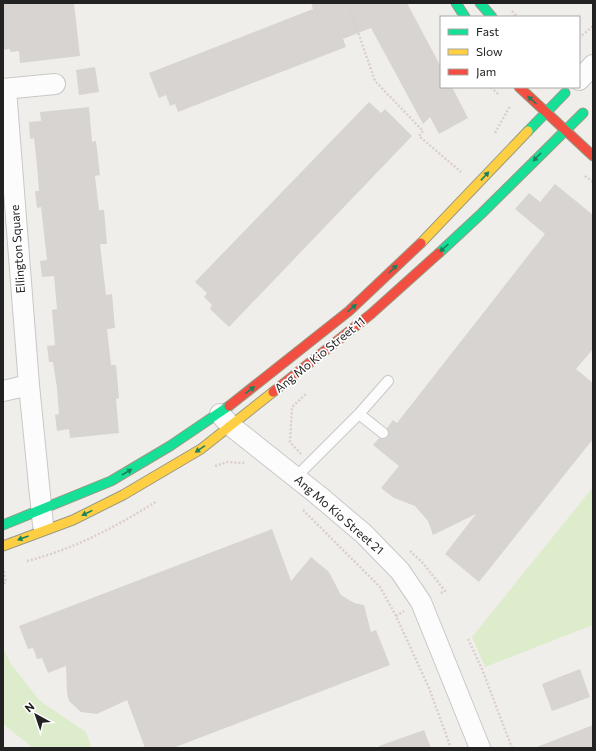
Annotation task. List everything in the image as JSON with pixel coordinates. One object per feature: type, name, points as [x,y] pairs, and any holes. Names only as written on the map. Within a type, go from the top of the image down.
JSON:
[{"type":"street","points":[[456,3],[464,16]]},
{"type":"street","points":[[480,3],[491,16]]},
{"type":"street","name":"Ang Mo Kio Street 11","points":[[580,78],[593,65]]},
{"type":"street","name":"Ellington Square","points":[[44,531],[40,509],[4,89],[55,84]]},
{"type":"street","points":[[520,88],[593,156]]},
{"type":"street","name":"Ang Mo Kio Street 11","points":[[3,546],[73,520],[123,495],[201,449],[225,419],[274,372],[366,296],[472,190],[569,89]]},
{"type":"street","name":"Ang Mo Kio Street 11","points":[[3,525],[40,509],[72,499],[126,473],[225,419],[370,314],[481,214],[549,144],[586,110]]},
{"type":"street","points":[[3,391],[29,385]]},
{"type":"street","name":"Ang Mo Kio Street 21","points":[[225,419],[302,470],[400,571],[421,602],[480,748]]},
{"type":"lane","points":[[302,470],[359,414],[388,381]]},
{"type":"lane","points":[[359,414],[383,433]]},
{"type":"path","points":[[348,3],[375,81],[423,131],[419,136],[462,174]]},
{"type":"path","points":[[580,37],[593,26]]},
{"type":"path","points":[[492,139],[510,105]]},
{"type":"path","points":[[458,179],[467,168]]},
{"type":"path","points":[[583,174],[593,182]]},
{"type":"path","points":[[302,470],[290,442],[292,407],[308,392]]},
{"type":"path","points":[[211,468],[226,462],[240,462],[250,465]]},
{"type":"path","points":[[22,562],[56,553],[81,544],[160,499]]},
{"type":"path","points":[[301,508],[380,587],[396,616],[429,688],[451,748]]},
{"type":"path","points":[[406,547],[422,562],[445,591]]},
{"type":"path","points":[[3,584],[6,582],[3,567],[9,565]]},
{"type":"path","points":[[468,639],[482,669],[512,748]]},
{"type":"green space","points":[[593,487],[593,625],[485,667],[472,637]]},
{"type":"green space","points":[[3,648],[11,664],[40,701],[86,732],[92,748],[33,748],[3,724]]},
{"type":"building","points":[[3,3],[74,3],[80,56],[20,63],[19,51],[10,52],[10,49],[3,50]]},
{"type":"building","points":[[311,3],[407,3],[440,65],[440,88],[453,88],[468,118],[439,134],[430,117],[423,124],[371,28],[343,39],[346,47],[178,112],[175,104],[170,106],[166,95],[159,98],[149,73],[313,9]]},
{"type":"building","points":[[95,67],[99,92],[79,95],[76,70]]},
{"type":"building","points":[[369,102],[381,113],[385,109],[412,136],[229,327],[210,309],[212,305],[204,297],[207,293],[195,282]]},
{"type":"building","points":[[89,107],[92,142],[96,141],[100,175],[95,176],[99,210],[104,210],[107,244],[100,244],[106,295],[112,294],[115,328],[107,329],[111,365],[116,365],[119,398],[116,399],[119,433],[70,438],[69,429],[57,431],[55,415],[59,414],[57,388],[53,362],[49,362],[47,346],[55,345],[52,310],[57,309],[54,276],[42,277],[40,261],[47,260],[41,207],[37,208],[35,191],[39,191],[37,165],[34,138],[30,139],[29,122],[41,121],[40,112]]},
{"type":"building","points":[[555,184],[593,215],[593,349],[576,369],[593,383],[593,439],[479,582],[445,554],[476,514],[433,535],[428,521],[415,506],[394,498],[381,488],[399,466],[373,445],[379,438],[382,439],[388,437],[389,434],[387,428],[393,420],[397,423],[545,234],[515,209],[529,193],[540,202]]},
{"type":"building","points":[[272,529],[291,581],[311,557],[329,572],[341,595],[354,603],[364,605],[371,632],[376,630],[390,665],[173,748],[145,748],[127,700],[97,714],[81,712],[69,701],[67,693],[66,666],[48,673],[42,658],[37,659],[33,648],[28,649],[19,626]]},
{"type":"building","points":[[580,669],[590,697],[552,711],[542,684]]},
{"type":"building","points":[[593,725],[593,748],[537,748],[537,747]]},
{"type":"building","points":[[424,730],[431,748],[380,748],[379,746]]},
{"type":"traffic: fast","points":[[456,3],[464,16]]},
{"type":"traffic: fast","points":[[480,3],[491,16]]},
{"type":"traffic: fast","points":[[528,131],[565,93]]},
{"type":"traffic: fast","points":[[439,253],[481,214],[583,113]]},
{"type":"traffic: fast","points":[[3,525],[111,481],[170,446],[229,406]]},
{"type":"traffic: slow","points":[[421,243],[528,131]]},
{"type":"traffic: slow","points":[[3,546],[73,520],[123,495],[201,449],[273,392]]},
{"type":"traffic: jam","points":[[520,88],[593,156]]},
{"type":"traffic: jam","points":[[229,406],[349,311],[421,243]]},
{"type":"traffic: jam","points":[[273,392],[371,314],[439,253]]}]
